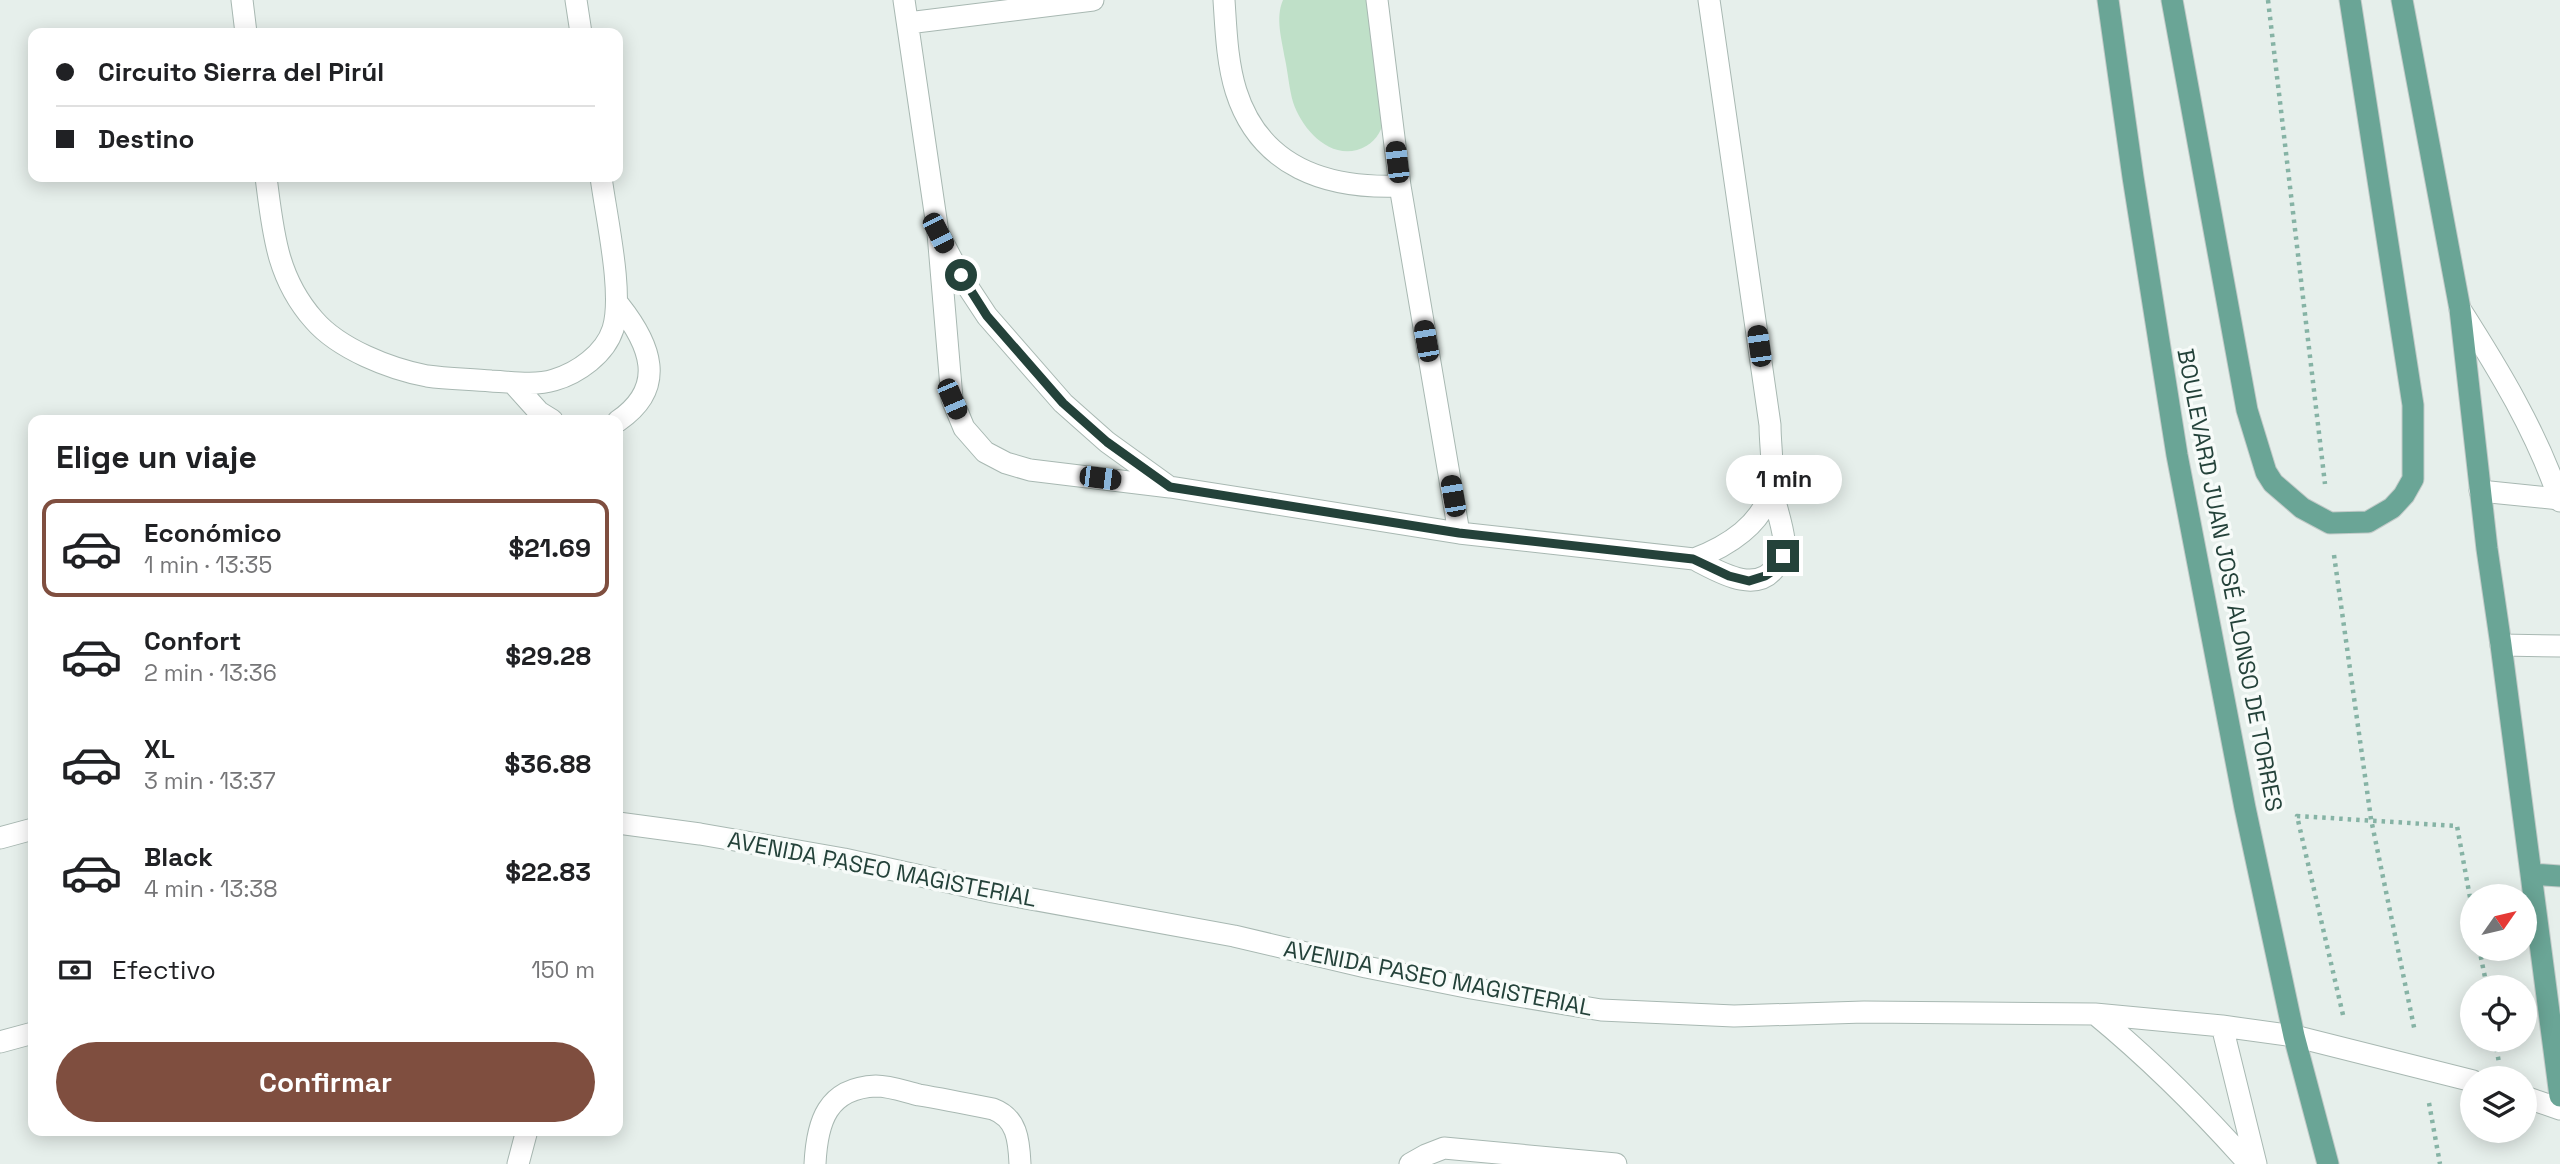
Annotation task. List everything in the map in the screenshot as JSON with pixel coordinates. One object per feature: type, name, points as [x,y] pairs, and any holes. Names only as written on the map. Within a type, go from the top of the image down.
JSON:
[{"type":"main road","name":"BOULEVARD JUAN JOSÉ ALONSO DE TORRES","points":[[2108,0],[2177,455],[2245,808],[2294,1036],[2328,1164]]},
{"type":"main road","points":[[2172,0],[2247,410],[2266,472],[2273,483],[2302,508],[2330,523],[2368,522],[2392,508],[2404,495],[2413,478],[2413,405],[2350,0]]},
{"type":"main road","points":[[2402,0],[2460,309],[2480,491],[2560,1096]]},
{"type":"main road","points":[[2530,874],[2560,876]]},
{"type":"street","points":[[242,0],[245,28]]},
{"type":"street","points":[[576,0],[580,28]]},
{"type":"street","points":[[904,0],[938,233],[952,399],[964,428],[985,452],[1006,463],[1030,470],[1170,487],[1459,533],[1693,559],[1729,576],[1749,581],[1774,570],[1783,556],[1785,542],[1771,487],[1770,425],[1709,0]]},
{"type":"street","points":[[908,23],[1093,0]]},
{"type":"street","points":[[1224,0],[1227,41],[1236,91],[1252,126],[1280,156],[1307,173],[1337,183],[1367,188],[1400,186]]},
{"type":"street","points":[[1377,0],[1400,186],[1459,533]]},
{"type":"street","points":[[267,182],[278,258],[293,293],[315,322],[342,345],[426,376],[513,383],[552,381],[583,366],[602,348],[612,332],[619,305],[602,182]]},
{"type":"street","points":[[938,233],[987,316],[1044,383],[1107,442],[1170,487]]},
{"type":"street","points":[[619,305],[645,344],[650,368],[644,392],[631,412],[623,418]]},
{"type":"street","points":[[2460,309],[2504,379],[2530,428],[2560,500],[2480,491]]},
{"type":"street","points":[[513,383],[544,415]]},
{"type":"street","points":[[1693,559],[1714,552],[1752,523],[1771,487]]},
{"type":"street","points":[[2501,645],[2560,646]]},
{"type":"street","name":"AVENIDA PASEO MAGISTERIAL","points":[[623,824],[844,859],[993,892],[1234,936],[1471,988],[1601,1010],[1734,1016],[1878,1012],[2095,1014],[2294,1036],[2460,1077]]},
{"type":"street","points":[[0,838],[28,830]]},
{"type":"street","points":[[2095,1014],[2143,1054],[2197,1106],[2249,1164]]},
{"type":"street","points":[[2222,1026],[2256,1164]]},
{"type":"street","points":[[0,1042],[28,1034]]},
{"type":"street","points":[[814,1164],[816,1142],[830,1105],[843,1094],[877,1086],[992,1109],[1005,1114],[1014,1125],[1020,1148],[1020,1164]]},
{"type":"street","points":[[2537,1101],[2560,1109]]},
{"type":"street","points":[[518,1164],[525,1136]]},
{"type":"street","points":[[1410,1164],[1444,1149],[1616,1164]]},
{"type":"path","points":[[2268,0],[2330,523],[2371,819],[2423,1067],[2440,1164]]},
{"type":"path","points":[[2335,985],[2297,816],[2457,826],[2467,884]]},
{"type":"green space","points":[[1283,0],[1367,0],[1383,125],[1376,137],[1366,146],[1357,150],[1335,149],[1317,138],[1302,121],[1292,97],[1281,37],[1279,22]]},
{"type":"route","points":[[961,275],[987,316],[1017,354],[1063,403],[1107,442],[1170,487],[1459,533],[1693,559],[1729,576],[1749,581],[1774,570],[1783,556]]}]
